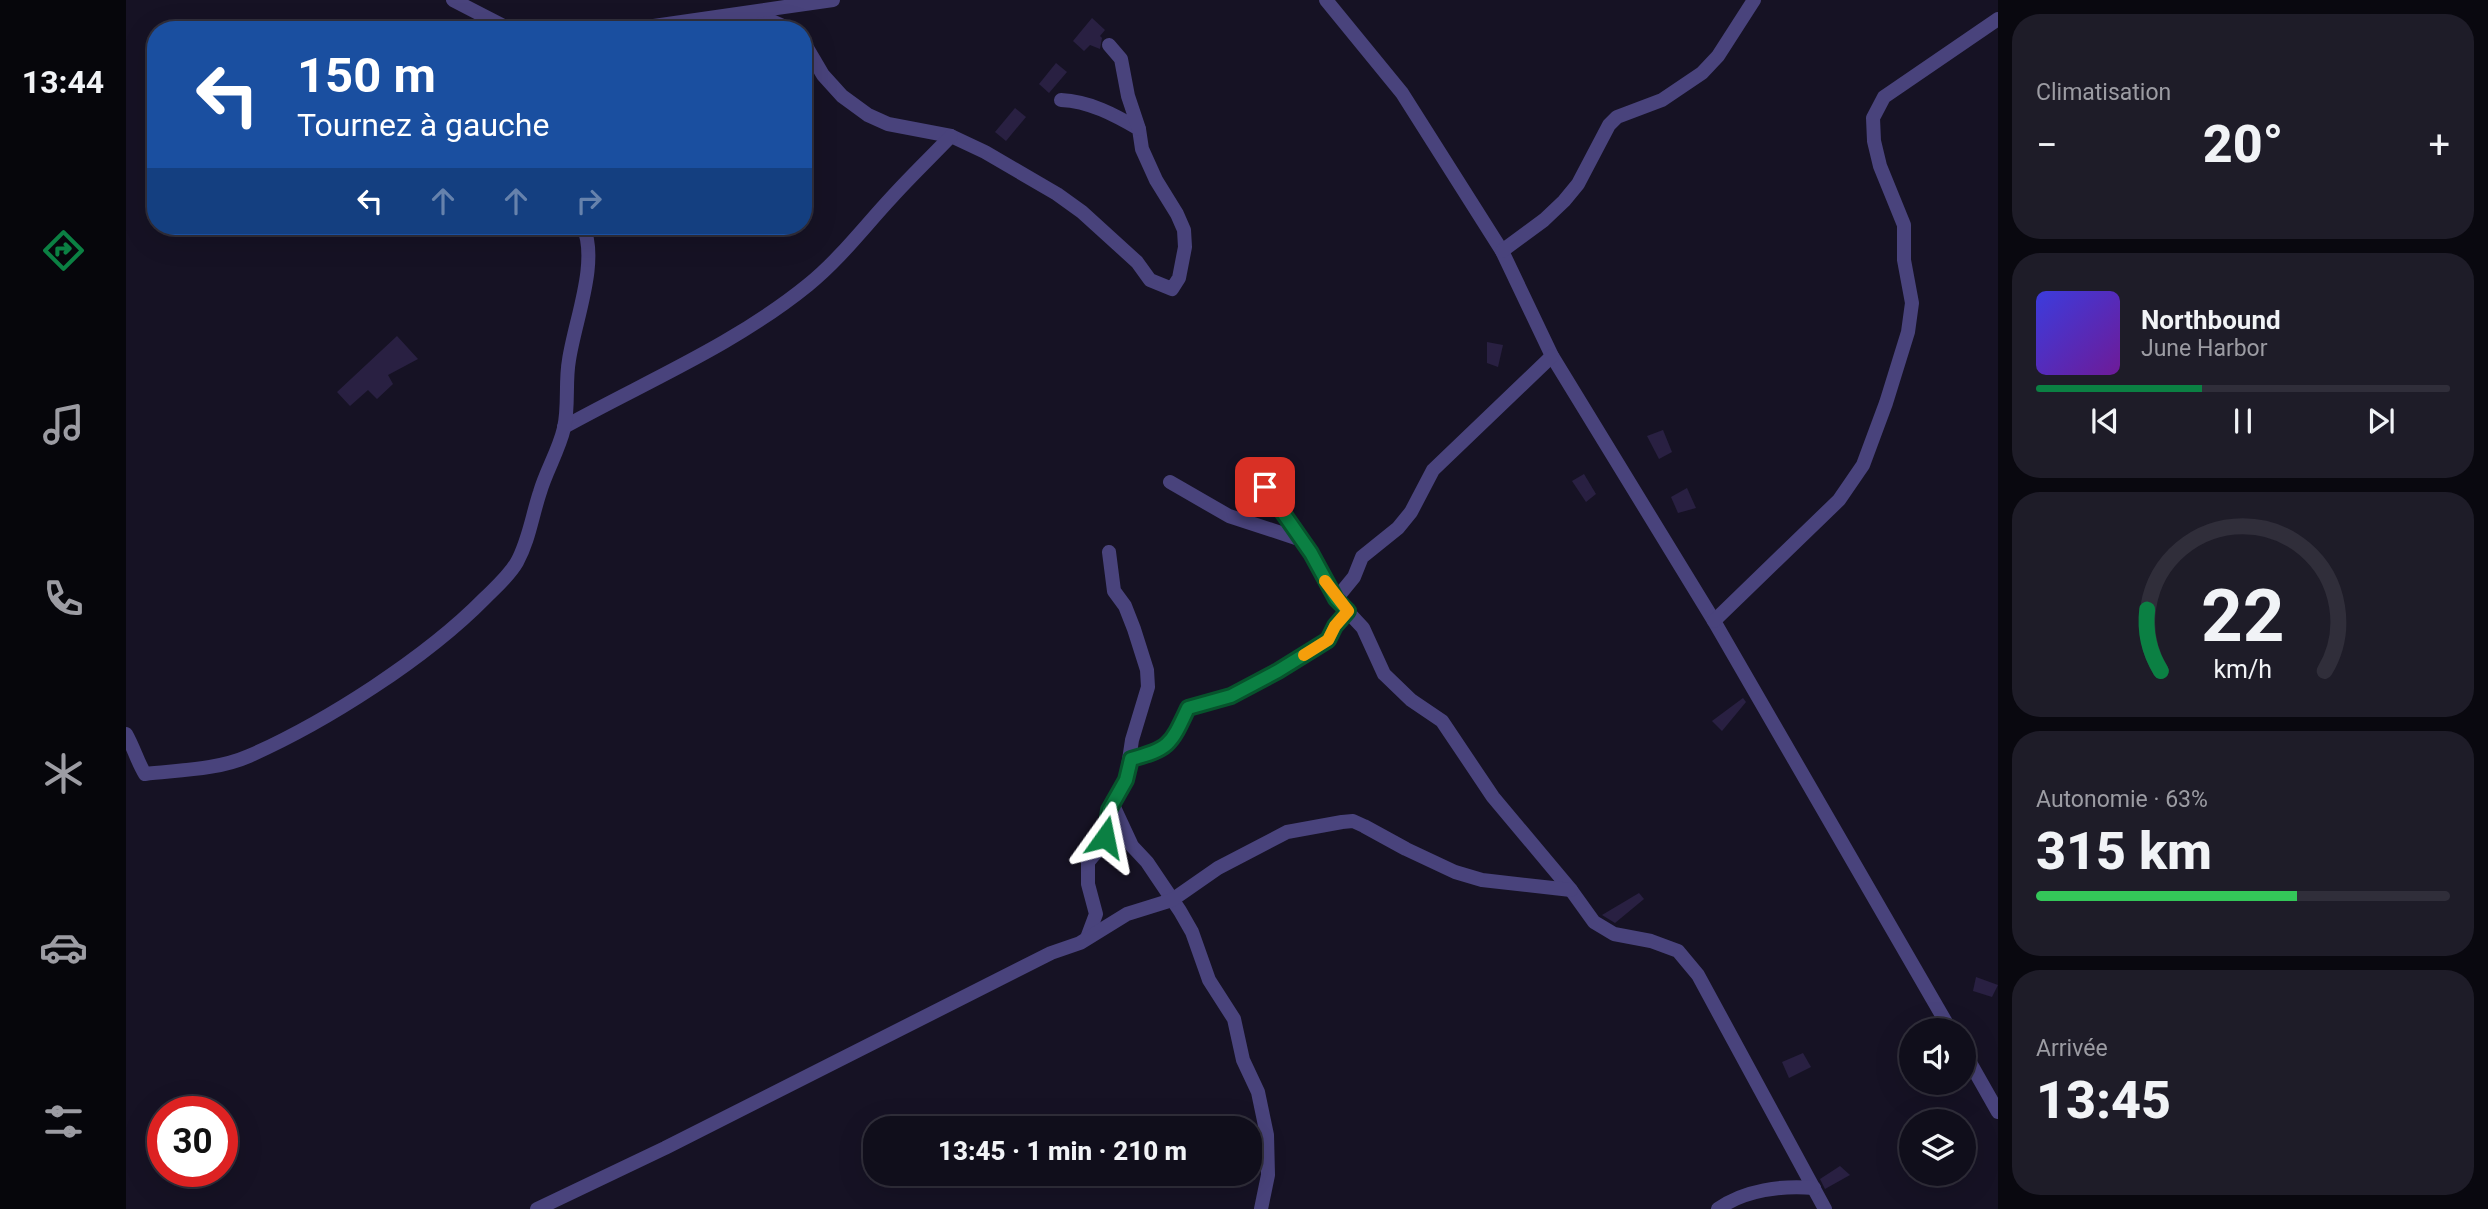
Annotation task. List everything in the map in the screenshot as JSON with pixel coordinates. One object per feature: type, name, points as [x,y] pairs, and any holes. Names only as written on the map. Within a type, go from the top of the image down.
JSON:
[{"type":"street","points":[[453,0],[494,21]]},
{"type":"street","points":[[692,21],[833,0]]},
{"type":"street","points":[[1326,0],[1402,93],[1502,251],[1552,356],[1714,621],[1943,1018]]},
{"type":"street","points":[[1502,251],[1544,220],[1578,184],[1609,125],[1617,117],[1662,100],[1702,73],[1718,56],[1754,0]]},
{"type":"street","points":[[751,13],[770,21]]},
{"type":"street","points":[[1714,621],[1839,500],[1863,465],[1886,403],[1908,332],[1912,303],[1904,260],[1904,225],[1880,166],[1874,141],[1874,118],[1878,107],[1884,97],[1998,19]]},
{"type":"street","points":[[812,56],[823,75],[842,96],[868,115],[888,124],[951,136],[1057,194],[1082,212],[1137,262],[1150,280],[1171,289],[1179,278],[1185,247],[1184,230],[1142,149],[1121,59],[1109,45]]},
{"type":"street","points":[[1062,100],[1077,101],[1102,110],[1139,129]]},
{"type":"street","points":[[565,427],[698,359],[746,330],[808,285],[852,246],[891,198],[951,136]]},
{"type":"street","points":[[126,734],[145,775],[217,765],[248,757],[330,713],[395,671],[474,610],[516,564],[565,427],[568,361],[589,271],[590,249],[586,235]]},
{"type":"street","points":[[1336,599],[1354,577],[1362,557],[1398,528],[1411,512],[1433,470],[1552,356]]},
{"type":"street","points":[[1258,469],[1265,487],[1302,540],[1336,599],[1363,628],[1384,674],[1410,701],[1442,721],[1493,797],[1571,890],[1594,922],[1605,930],[1651,941],[1678,951],[1692,967],[1750,1066],[1825,1209]]},
{"type":"street","points":[[1170,482],[1229,516],[1302,540]]},
{"type":"street","points":[[1087,938],[1096,914],[1088,884],[1088,862],[1104,843],[1112,803],[1126,780],[1132,740],[1148,687],[1147,670],[1125,606],[1114,591],[1109,552]]},
{"type":"street","points":[[1131,759],[1156,752],[1169,743],[1177,734],[1188,708],[1231,696],[1328,640],[1335,626],[1348,611]]},
{"type":"street","points":[[1112,803],[1132,846],[1147,862],[1192,932],[1209,980],[1234,1019],[1243,1060],[1258,1092],[1266,1126],[1267,1186],[1261,1209]]},
{"type":"street","points":[[537,1209],[665,1148],[1051,953],[1087,938],[1127,914],[1172,900],[1218,868],[1287,832],[1353,821],[1455,872],[1482,880],[1571,890]]},
{"type":"street","points":[[1976,1073],[1998,1112]]},
{"type":"street","points":[[1785,1186],[1803,1167]]},
{"type":"street","points":[[1718,1209],[1751,1195],[1785,1186],[1814,1188]]},
{"type":"building","points":[[1092,18],[1105,30],[1100,36],[1100,49],[1090,45],[1084,51],[1073,41]]},
{"type":"building","points":[[1056,63],[1067,72],[1049,93],[1039,84]]},
{"type":"building","points":[[1015,108],[1026,117],[1006,141],[995,132]]},
{"type":"building","points":[[397,336],[418,359],[388,375],[393,384],[377,399],[368,390],[350,406],[337,392]]},
{"type":"building","points":[[1487,342],[1503,345],[1498,367],[1487,363]]},
{"type":"building","points":[[1663,430],[1672,452],[1659,459],[1647,436]]},
{"type":"building","points":[[1584,474],[1596,494],[1586,502],[1572,481]]},
{"type":"building","points":[[1687,488],[1696,508],[1678,513],[1671,497]]},
{"type":"building","points":[[1743,698],[1746,702],[1722,731],[1712,721]]},
{"type":"building","points":[[1639,893],[1644,899],[1615,923],[1602,915]]},
{"type":"building","points":[[1976,977],[1998,985],[1992,997],[1973,991]]},
{"type":"building","points":[[1803,1053],[1811,1067],[1789,1078],[1782,1062]]},
{"type":"building","points":[[1840,1166],[1850,1175],[1825,1189],[1820,1179]]},
{"type":"slow traffic","points":[[1304,655],[1328,640],[1335,626],[1348,611],[1336,599],[1325,581]]},
{"type":"route","points":[[1105,837],[1109,810],[1126,780],[1131,759],[1156,752],[1169,743],[1177,734],[1188,708],[1231,696],[1328,640],[1335,626],[1348,611],[1336,599],[1311,553],[1265,487]]}]
